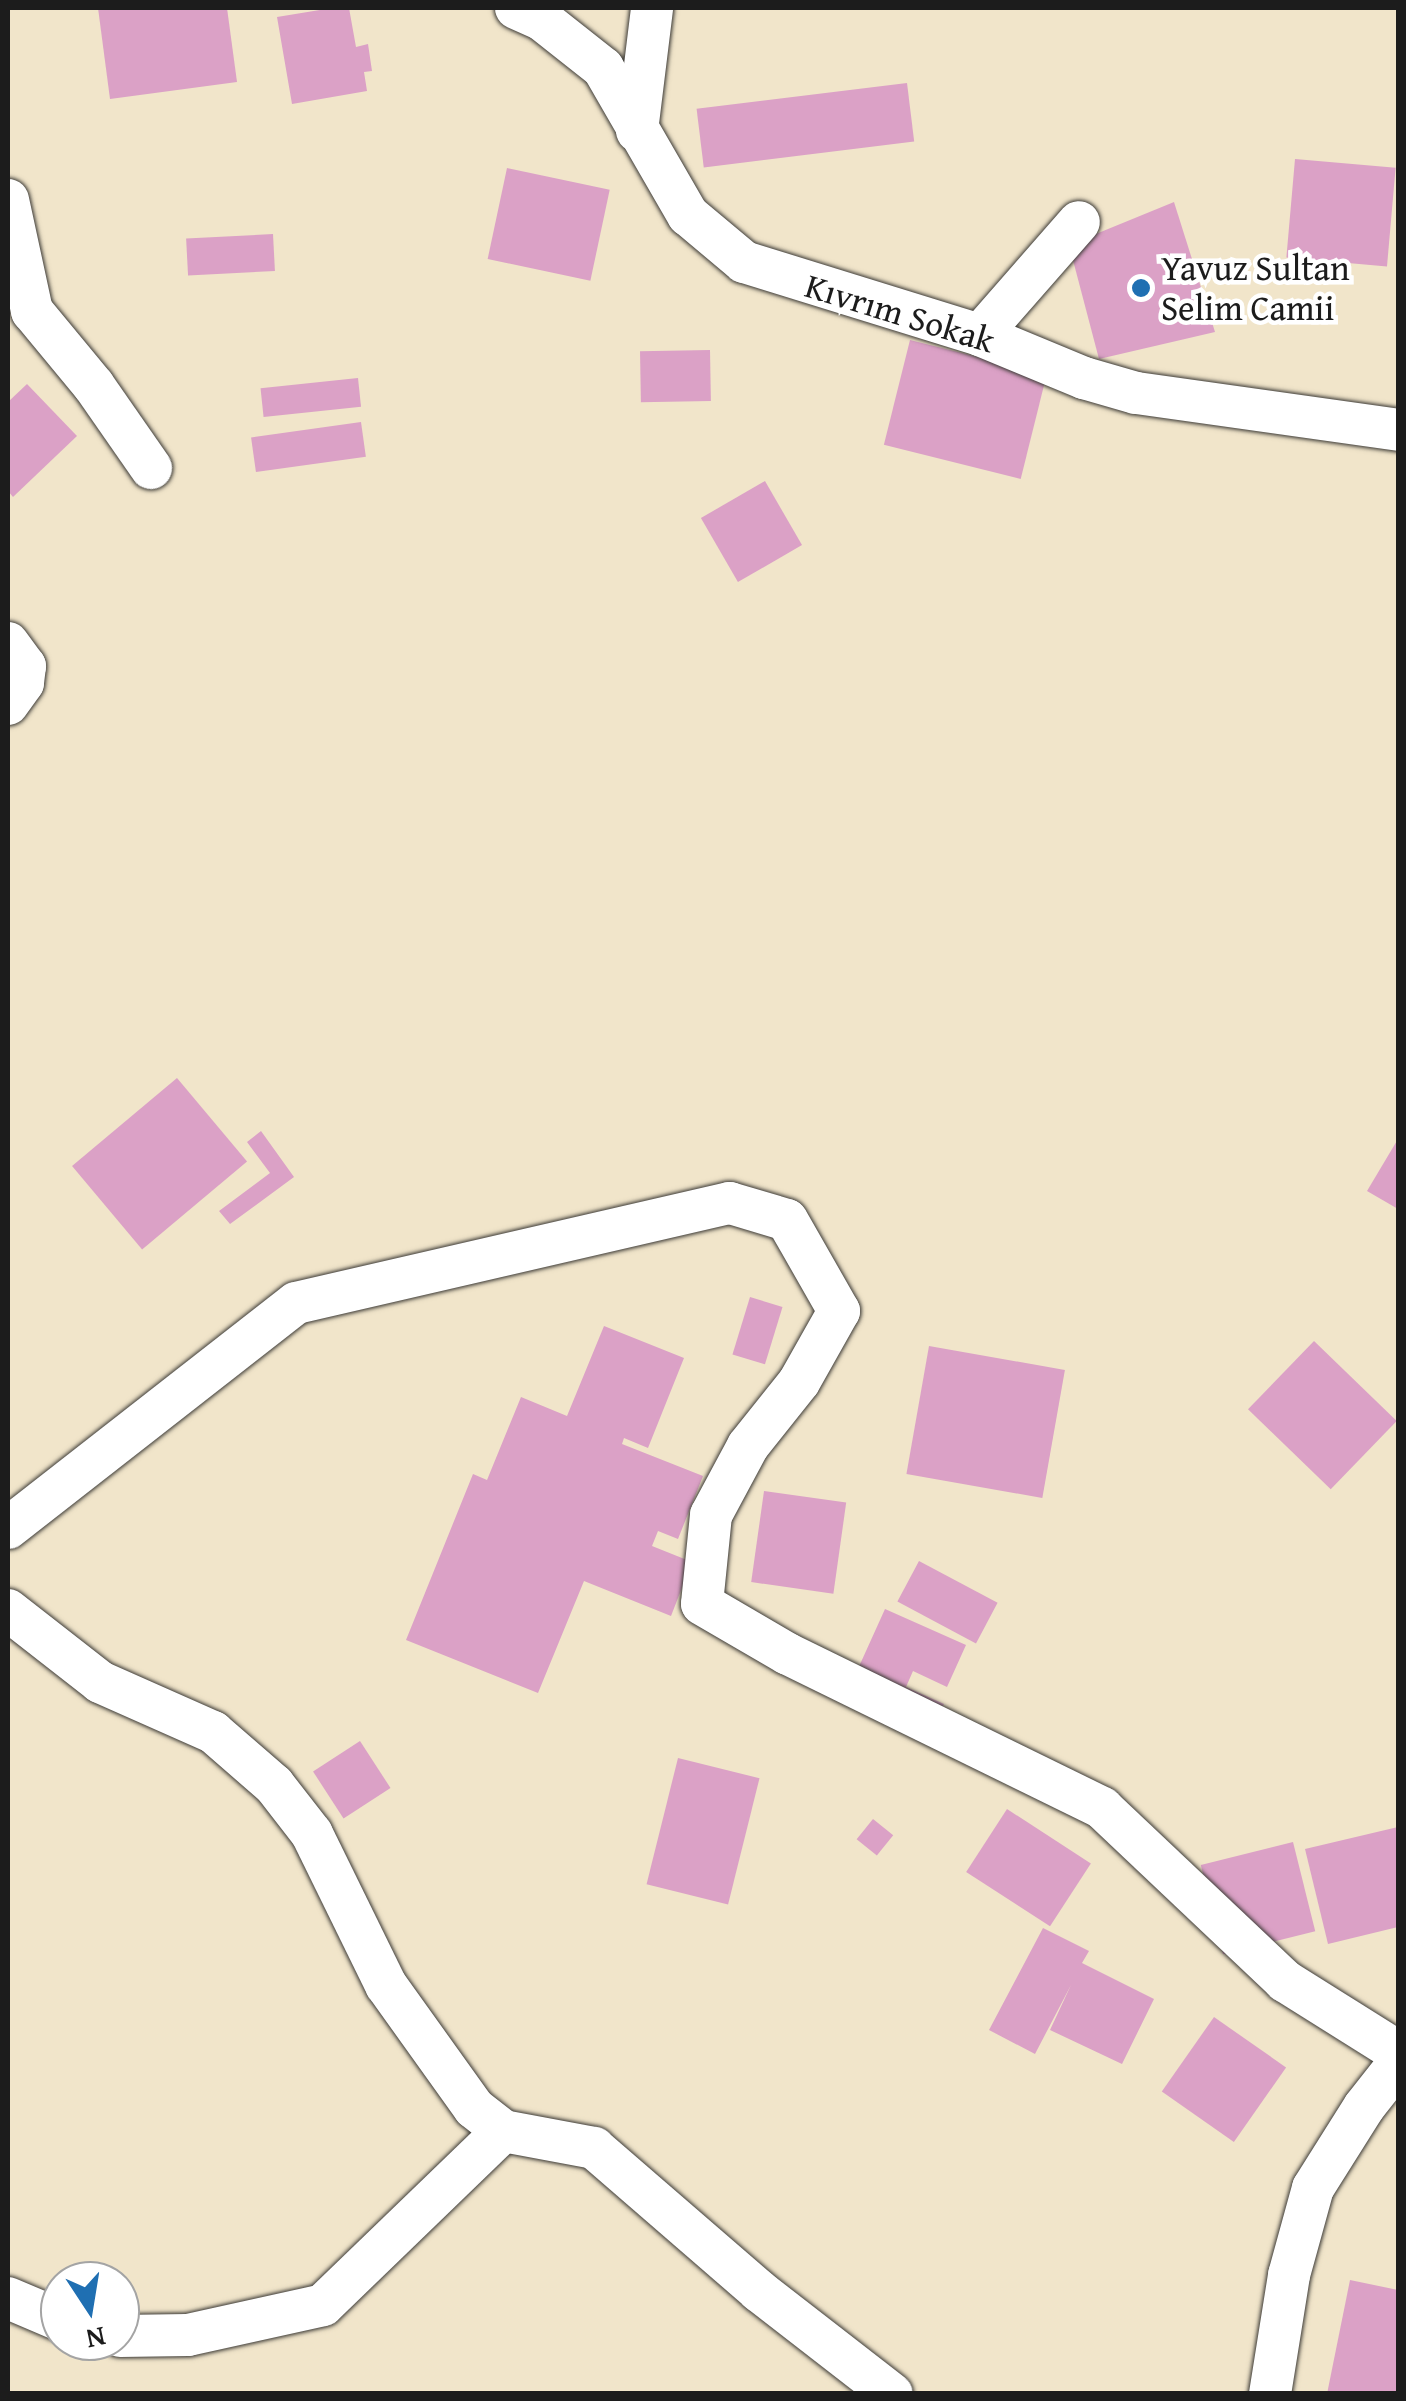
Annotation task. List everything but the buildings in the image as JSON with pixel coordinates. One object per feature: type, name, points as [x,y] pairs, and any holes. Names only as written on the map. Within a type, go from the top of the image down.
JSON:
[{"type":"street","name":"Kıvrım Sokak","points":[[516,8],[541,19],[602,68],[688,215],[744,262],[980,335],[1084,378],[1136,392],[1398,430]]},
{"type":"street","points":[[637,131],[652,8]]},
{"type":"street","points":[[8,200],[32,311],[94,386],[151,468]]},
{"type":"street","points":[[980,335],[1080,222]]},
{"type":"street","points":[[8,643],[24,666],[24,684],[8,704]]},
{"type":"street","points":[[8,1528],[296,1304],[730,1202],[787,1220],[838,1310],[799,1382],[748,1446],[710,1516],[702,1604],[788,1654],[1102,1808],[1285,1981],[1398,2052]]},
{"type":"street","points":[[8,1610],[100,1682],[213,1732],[274,1785],[312,1834],[386,1985],[474,2108],[503,2132],[594,2148],[759,2291],[892,2394]]},
{"type":"street","points":[[1270,2394],[1289,2275],[1313,2188],[1364,2107],[1398,2064]]},
{"type":"street","points":[[140,2336],[188,2336],[324,2305],[503,2132]]},
{"type":"street","points":[[8,2298],[40,2312]]},
{"type":"place","name":"Yavuz Sultan Selim Camii","points":[[1141,288]]}]
